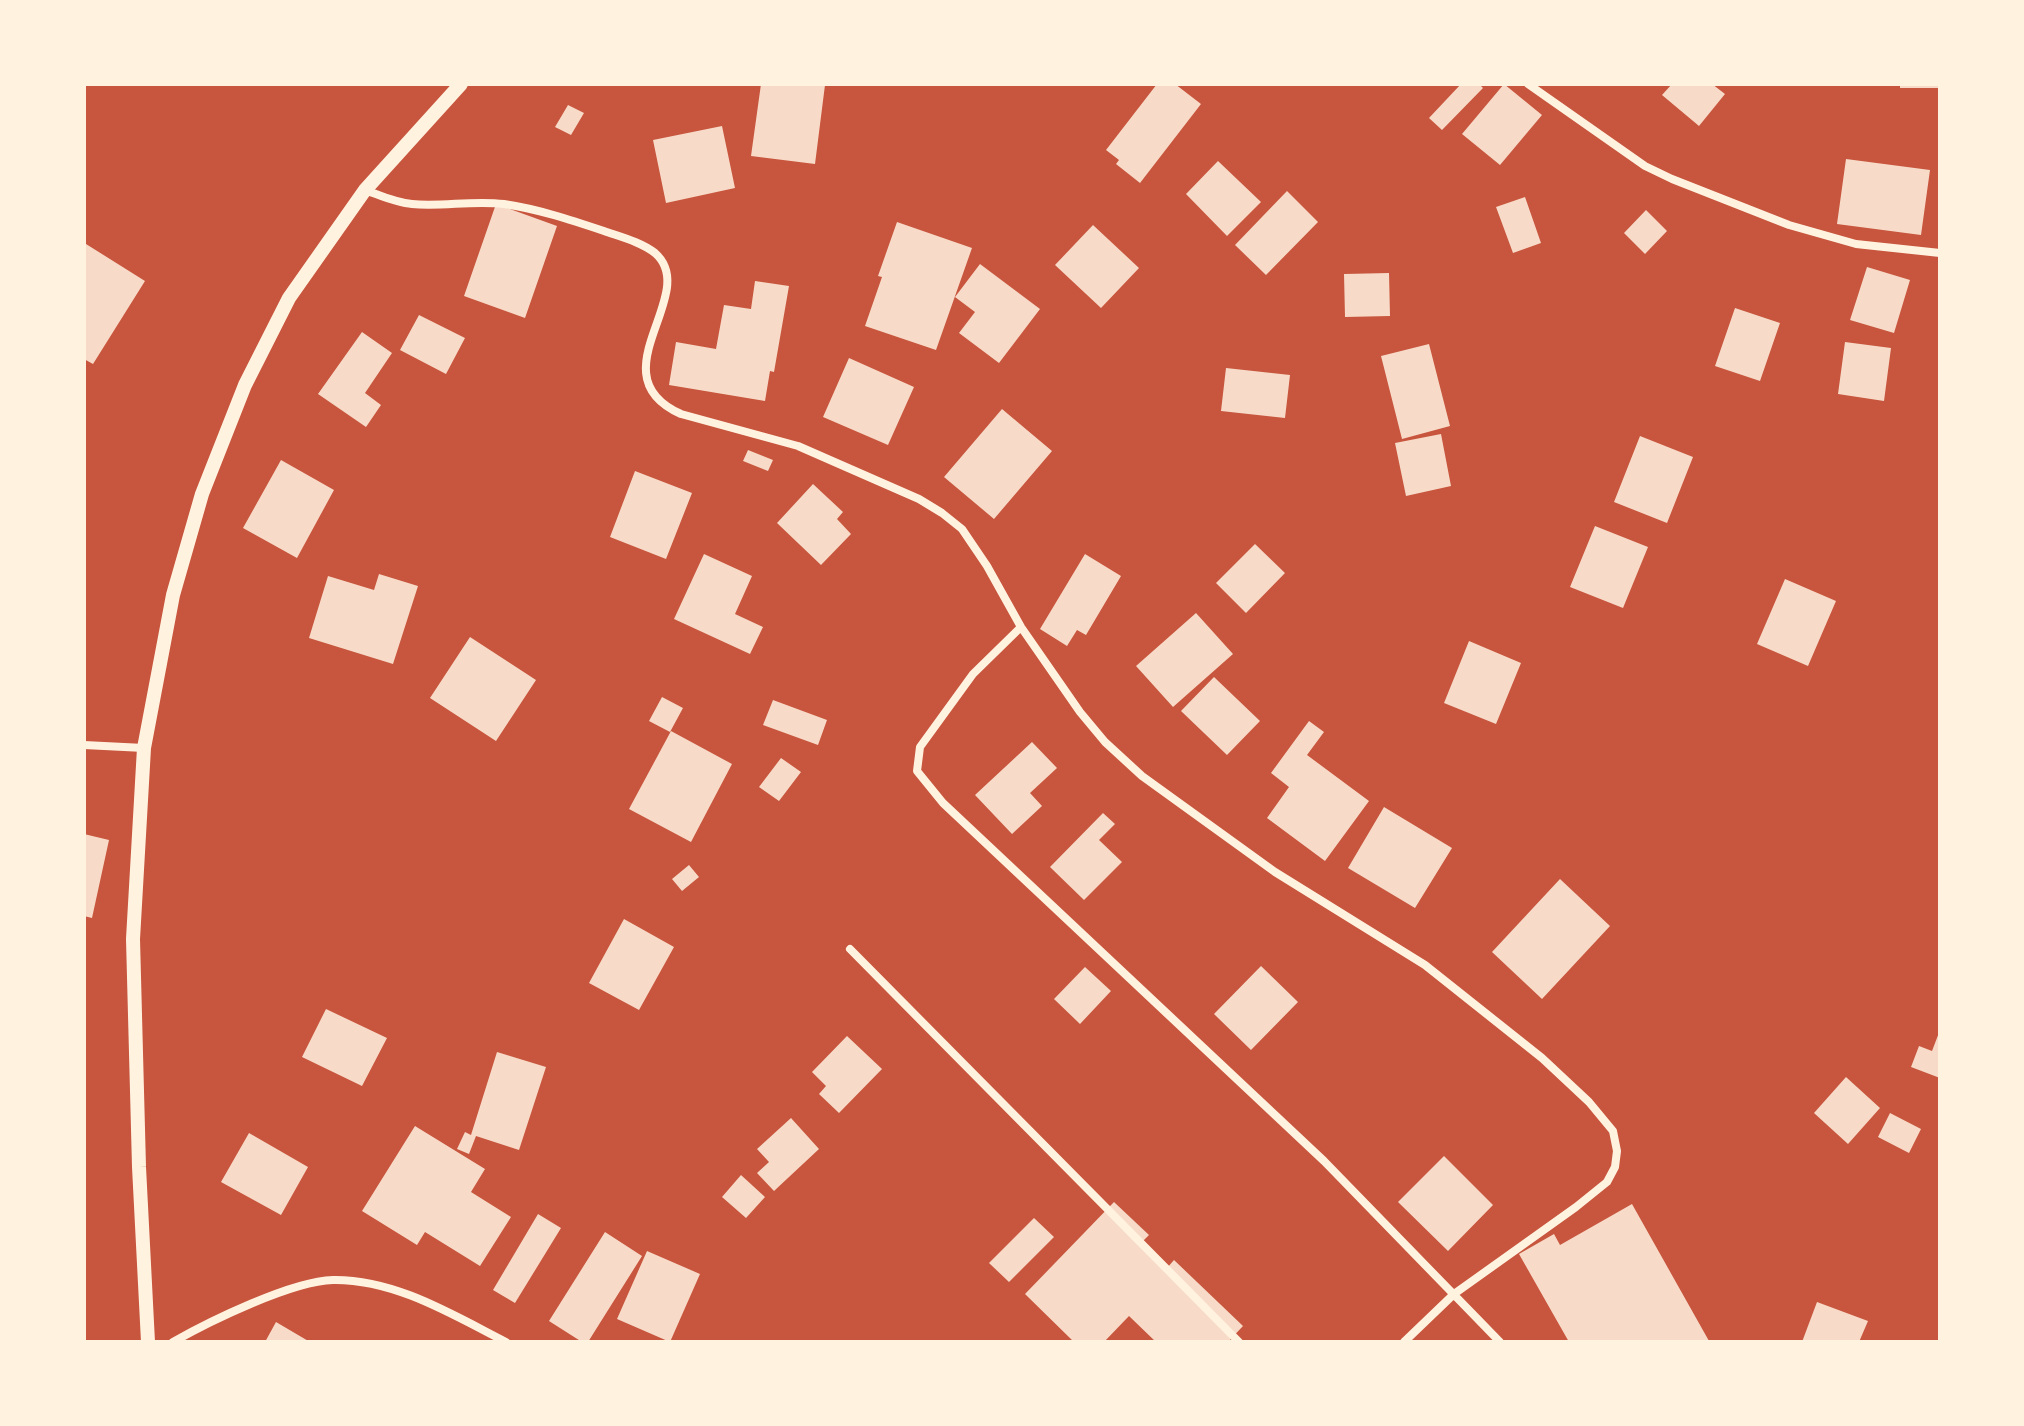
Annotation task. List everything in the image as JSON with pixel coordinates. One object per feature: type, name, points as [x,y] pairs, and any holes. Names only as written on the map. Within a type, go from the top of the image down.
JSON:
[{"type":"street","points":[[148,1342],[139,1167],[133,939],[144,748],[173,595],[202,494],[245,385],[289,298],[365,190],[461,84]]},
{"type":"street","points":[[1528,84],[1645,166],[1672,179],[1789,225],[1856,244],[1940,253]]},
{"type":"street","points":[[365,190],[409,204],[501,204],[543,212],[635,242],[651,251],[661,259],[667,283],[653,330],[645,373],[654,397],[681,414],[798,446],[829,458],[919,499],[942,513],[962,529],[976,548],[1021,627],[1080,712],[1105,742],[1142,776],[1275,872],[1425,965],[1542,1058],[1589,1102],[1613,1131],[1617,1151],[1615,1167],[1607,1182],[1454,1294],[1404,1342]]},
{"type":"street","points":[[1021,627],[973,674],[920,747],[917,771],[943,803],[1324,1161],[1500,1342]]},
{"type":"street","points":[[84,745],[144,748]]},
{"type":"street","points":[[850,949],[1239,1342]]},
{"type":"street","points":[[173,1342],[272,1296],[308,1283],[334,1280],[377,1286],[430,1303],[506,1342]]},
{"type":"building","points":[[761,84],[825,85],[815,164],[751,156]]},
{"type":"building","points":[[1157,84],[1175,84],[1201,104],[1140,183],[1116,164],[1119,160],[1106,150]]},
{"type":"building","points":[[1461,84],[1479,84],[1483,88],[1442,130],[1429,118]]},
{"type":"building","points":[[1504,84],[1542,115],[1500,165],[1462,134]]},
{"type":"building","points":[[1672,84],[1712,84],[1725,94],[1699,126],[1662,95]]},
{"type":"building","points":[[1900,84],[1940,84],[1940,88],[1900,88]]},
{"type":"building","points":[[568,105],[584,113],[571,135],[555,127]]},
{"type":"building","points":[[722,126],[735,188],[666,203],[653,140]]},
{"type":"building","points":[[1846,159],[1930,170],[1921,235],[1837,224]]},
{"type":"building","points":[[1218,161],[1261,202],[1227,236],[1186,194]]},
{"type":"building","points":[[1287,191],[1318,222],[1266,275],[1235,245]]},
{"type":"building","points":[[1525,197],[1541,243],[1513,253],[1496,207]]},
{"type":"building","points":[[496,204],[557,226],[525,318],[464,296]]},
{"type":"building","points":[[1646,210],[1667,231],[1645,254],[1624,233]]},
{"type":"building","points":[[897,222],[972,248],[936,350],[865,326]]},
{"type":"building","points":[[1093,225],[1139,268],[1101,308],[1055,265]]},
{"type":"building","points":[[86,244],[145,281],[93,364],[84,359]]},
{"type":"building","points":[[980,264],[1040,309],[999,363],[959,333],[975,312],[955,297]]},
{"type":"building","points":[[1867,267],[1910,280],[1894,333],[1850,320]]},
{"type":"building","points":[[1389,273],[1390,316],[1345,317],[1344,274]]},
{"type":"building","points":[[755,281],[789,286],[774,372],[770,371],[765,401],[669,385],[676,342],[716,349],[724,305],[751,309]]},
{"type":"building","points":[[1735,308],[1780,323],[1760,381],[1715,366]]},
{"type":"building","points":[[419,315],[465,338],[446,374],[400,350]]},
{"type":"building","points":[[362,332],[392,353],[365,393],[381,405],[366,427],[318,394]]},
{"type":"building","points":[[1845,342],[1891,348],[1884,401],[1838,394]]},
{"type":"building","points":[[1429,344],[1450,426],[1402,439],[1381,356]]},
{"type":"building","points":[[849,358],[914,387],[888,445],[823,417]]},
{"type":"building","points":[[1226,368],[1290,375],[1285,418],[1221,411]]},
{"type":"building","points":[[1002,409],[1052,451],[994,519],[944,477]]},
{"type":"building","points":[[1441,434],[1451,486],[1406,496],[1395,443]]},
{"type":"building","points":[[1640,436],[1693,457],[1667,523],[1614,502]]},
{"type":"building","points":[[748,450],[773,460],[768,471],[743,461]]},
{"type":"building","points":[[281,460],[334,490],[297,558],[243,528]]},
{"type":"building","points":[[635,471],[692,493],[666,559],[610,537]]},
{"type":"building","points":[[813,484],[843,512],[837,519],[851,534],[821,565],[777,523]]},
{"type":"building","points":[[1595,526],[1648,547],[1623,608],[1570,587]]},
{"type":"building","points":[[1255,544],[1285,573],[1246,613],[1216,583]]},
{"type":"building","points":[[704,554],[752,576],[735,614],[763,627],[750,654],[674,619]]},
{"type":"building","points":[[1085,554],[1121,576],[1086,635],[1077,630],[1067,646],[1040,629]]},
{"type":"building","points":[[379,574],[418,586],[393,664],[309,638],[328,576],[374,590]]},
{"type":"building","points":[[1785,579],[1836,601],[1808,666],[1757,644]]},
{"type":"building","points":[[1196,613],[1233,654],[1173,707],[1136,666]]},
{"type":"building","points":[[470,637],[536,680],[496,741],[430,698]]},
{"type":"building","points":[[1469,641],[1521,663],[1496,724],[1444,703]]},
{"type":"building","points":[[1214,677],[1260,721],[1227,755],[1181,711]]},
{"type":"building","points":[[662,697],[683,708],[670,732],[649,721]]},
{"type":"building","points":[[773,700],[827,720],[818,745],[763,725]]},
{"type":"building","points":[[1309,721],[1324,732],[1307,755],[1369,801],[1325,861],[1267,818],[1289,787],[1271,773]]},
{"type":"building","points":[[671,731],[732,764],[691,842],[629,809]]},
{"type":"building","points":[[1032,742],[1057,768],[1030,793],[1042,806],[1012,834],[975,795]]},
{"type":"building","points":[[781,758],[801,772],[779,801],[759,787]]},
{"type":"building","points":[[1384,807],[1452,848],[1415,908],[1348,868]]},
{"type":"building","points":[[1103,813],[1115,824],[1099,840],[1122,862],[1084,900],[1050,867]]},
{"type":"building","points":[[84,834],[109,840],[92,918],[84,916]]},
{"type":"building","points":[[689,865],[699,877],[682,891],[672,879]]},
{"type":"building","points":[[1560,879],[1610,926],[1542,999],[1492,952]]},
{"type":"building","points":[[624,919],[674,947],[639,1010],[589,983]]},
{"type":"building","points":[[1261,966],[1298,1002],[1251,1050],[1214,1014]]},
{"type":"building","points":[[1085,967],[1111,991],[1080,1024],[1054,999]]},
{"type":"building","points":[[326,1009],[387,1038],[362,1086],[302,1057]]},
{"type":"building","points":[[1940,1030],[1940,1078],[1911,1067],[1919,1046],[1932,1051]]},
{"type":"building","points":[[847,1036],[882,1069],[839,1113],[819,1094],[826,1086],[812,1072]]},
{"type":"building","points":[[497,1052],[546,1067],[519,1150],[476,1136],[469,1154],[457,1149],[465,1132],[471,1135]]},
{"type":"building","points":[[1846,1077],[1880,1108],[1848,1144],[1814,1113]]},
{"type":"building","points":[[1890,1113],[1921,1129],[1909,1153],[1878,1137]]},
{"type":"building","points":[[791,1118],[819,1149],[774,1191],[757,1173],[769,1162],[757,1149]]},
{"type":"building","points":[[415,1126],[485,1169],[471,1192],[511,1217],[480,1266],[425,1232],[417,1245],[362,1211]]},
{"type":"building","points":[[249,1133],[308,1167],[281,1215],[221,1182]]},
{"type":"building","points":[[1444,1156],[1493,1205],[1448,1251],[1398,1202]]},
{"type":"building","points":[[741,1175],[765,1197],[746,1218],[722,1197]]},
{"type":"building","points":[[1114,1202],[1149,1235],[1141,1243],[1167,1268],[1174,1260],[1243,1326],[1228,1342],[1156,1342],[1129,1316],[1104,1342],[1074,1342],[1025,1294]]},
{"type":"building","points":[[1632,1204],[1709,1341],[1569,1342],[1519,1254],[1554,1234],[1560,1245]]},
{"type":"building","points":[[538,1214],[561,1228],[515,1303],[493,1290]]},
{"type":"building","points":[[1034,1218],[1054,1237],[1009,1282],[989,1263]]},
{"type":"building","points":[[605,1232],[642,1256],[588,1342],[582,1342],[549,1321]]},
{"type":"building","points":[[647,1251],[700,1274],[670,1342],[617,1319]]},
{"type":"building","points":[[1817,1302],[1868,1321],[1859,1342],[1802,1342]]},
{"type":"building","points":[[276,1322],[310,1342],[265,1342]]}]
